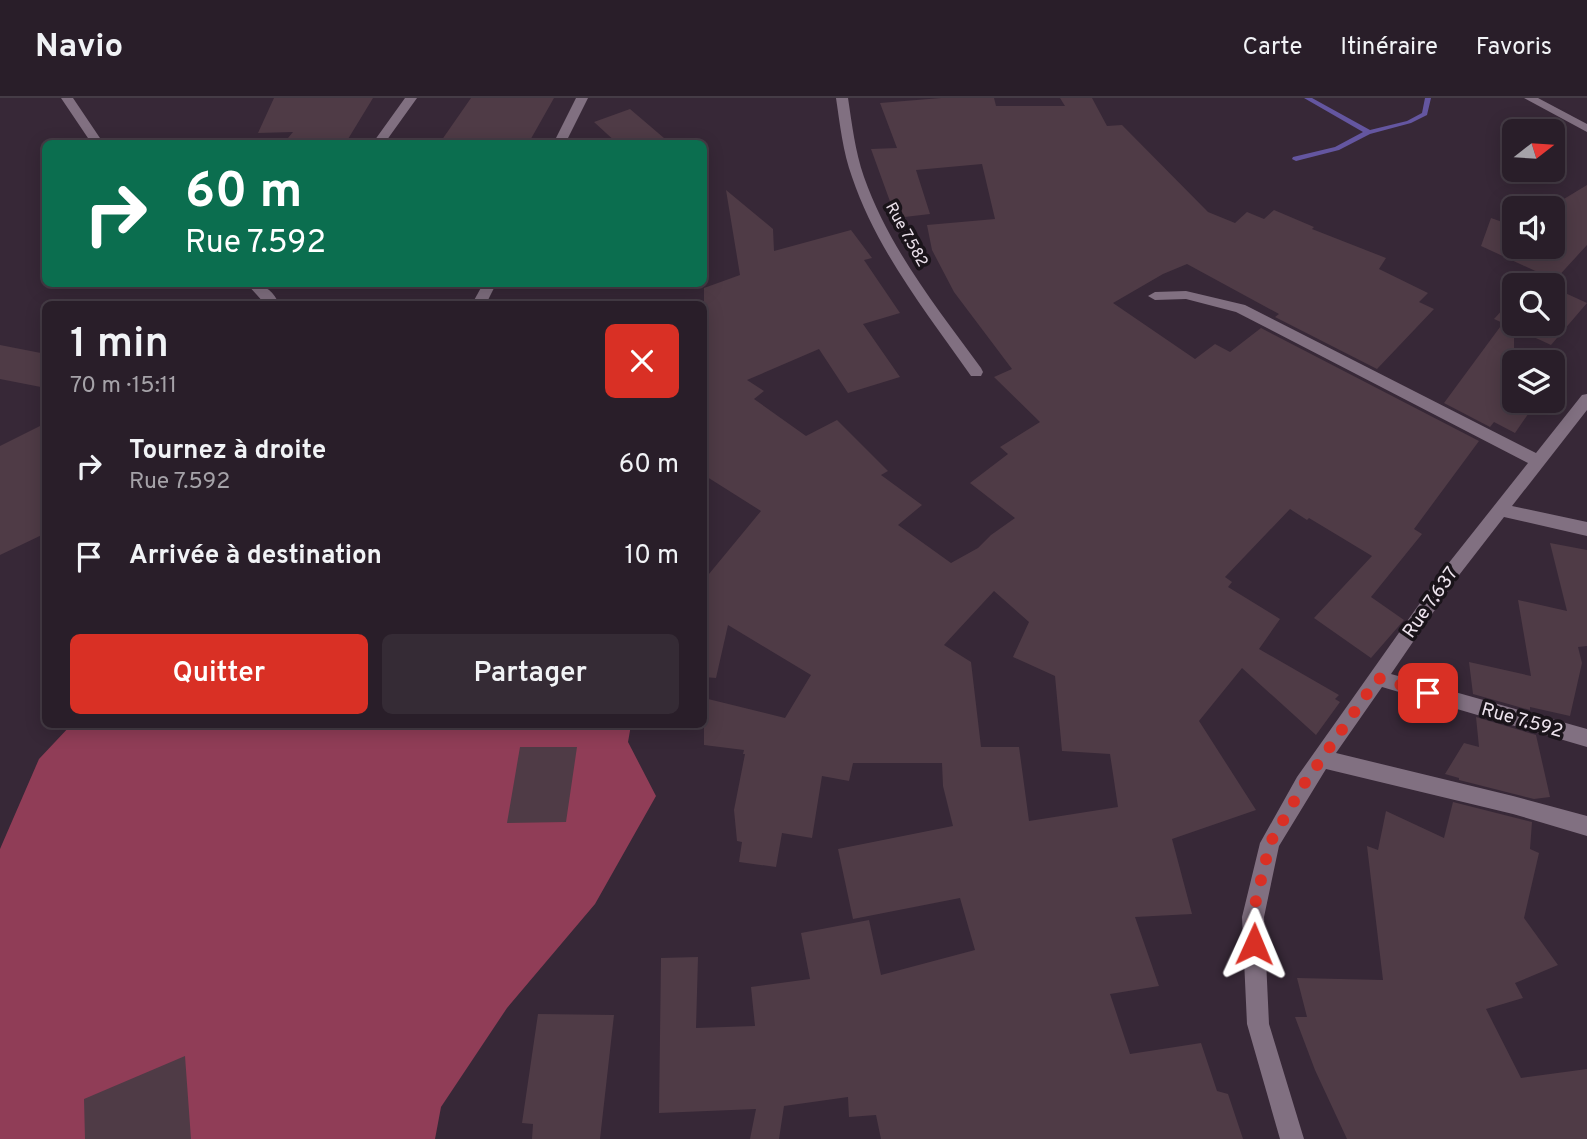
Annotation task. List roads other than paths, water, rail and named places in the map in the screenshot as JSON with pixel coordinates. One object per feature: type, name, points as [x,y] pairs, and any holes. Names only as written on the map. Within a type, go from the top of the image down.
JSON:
[{"type":"street","points":[[67,98],[95,140]]},
{"type":"street","points":[[382,140],[411,98]]},
{"type":"street","points":[[561,140],[582,98]]},
{"type":"street","name":"Rue 7.582","points":[[842,98],[858,177],[875,216],[906,273],[976,372]]},
{"type":"street","points":[[1530,98],[1587,129]]},
{"type":"street","points":[[256,287],[270,301]]},
{"type":"street","points":[[1155,296],[1186,295],[1240,308],[1538,461]]},
{"type":"street","name":"Rue 7.637","points":[[1292,1139],[1258,1024],[1252,917],[1270,843],[1322,760],[1450,574],[1587,399]]},
{"type":"street","points":[[1500,510],[1587,529]]},
{"type":"street","name":"Rue 7.592","points":[[1378,678],[1587,738]]},
{"type":"street","points":[[1322,760],[1513,805],[1587,826]]},
{"type":"waterway","points":[[1307,98],[1369,132]]},
{"type":"waterway","points":[[1369,132],[1409,122],[1425,114],[1428,98]]},
{"type":"waterway","points":[[1296,159],[1337,149],[1369,132]]}]
